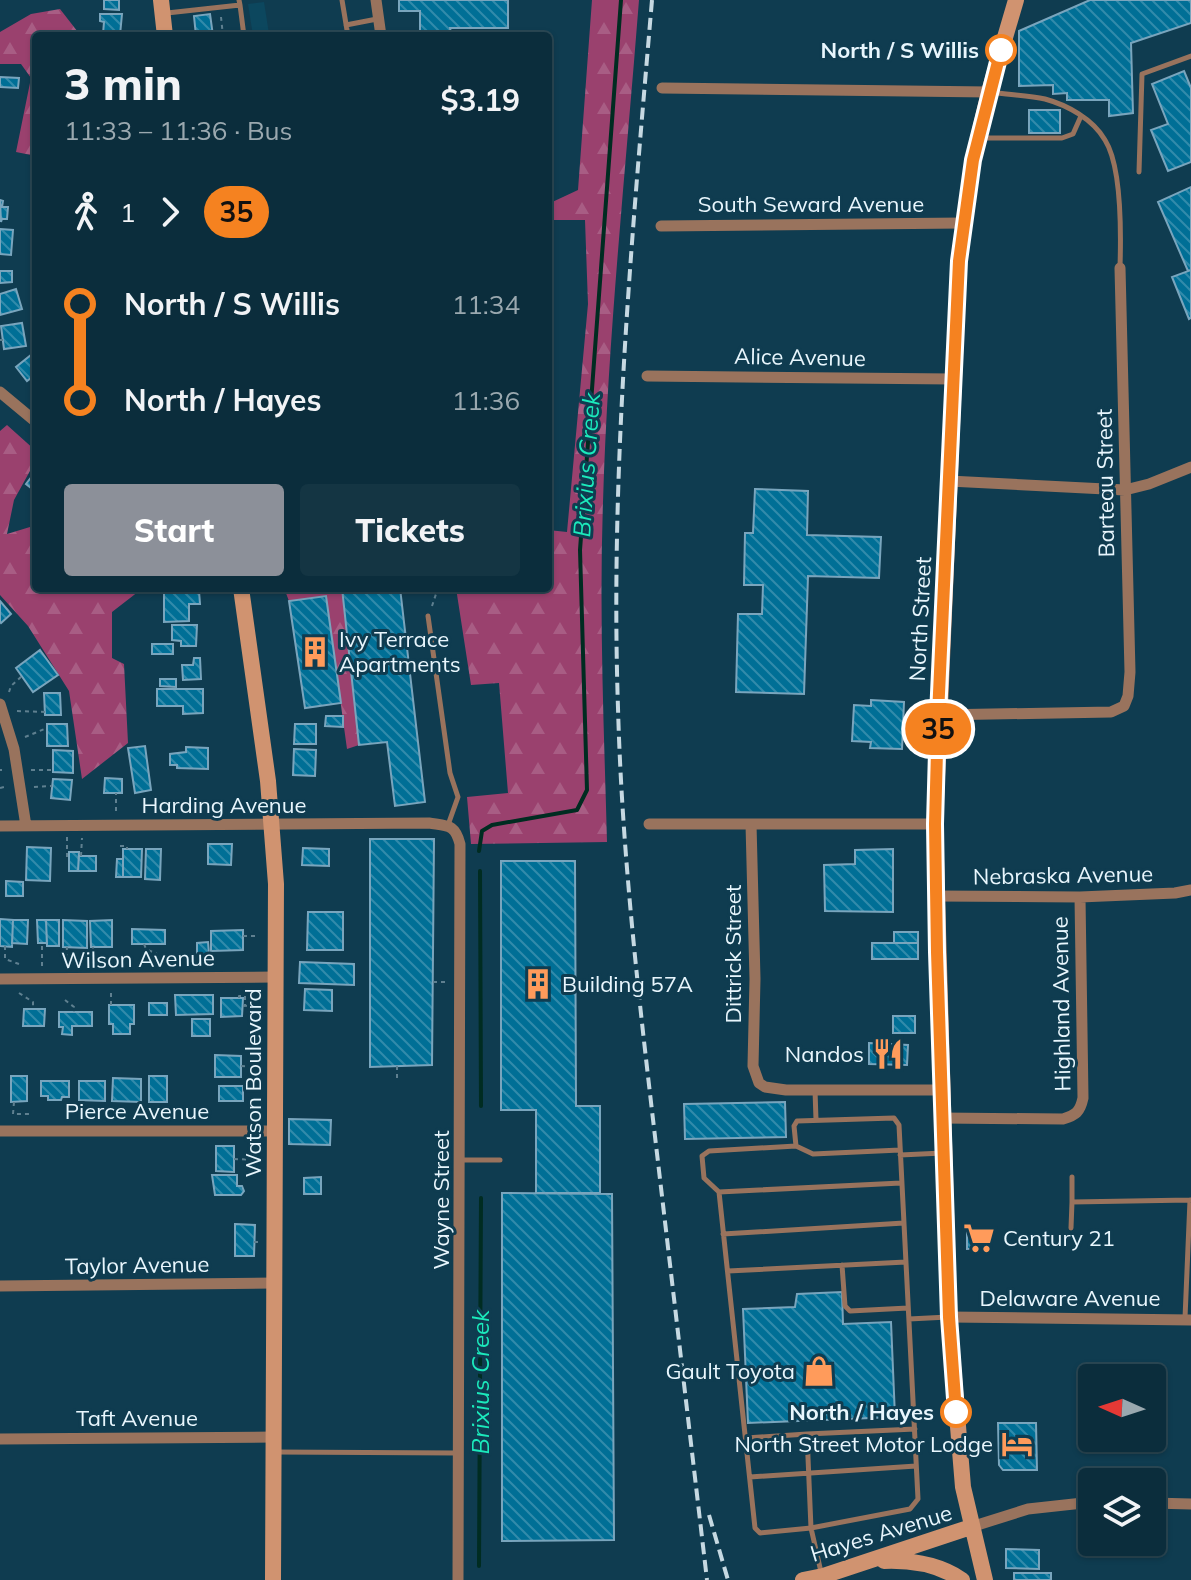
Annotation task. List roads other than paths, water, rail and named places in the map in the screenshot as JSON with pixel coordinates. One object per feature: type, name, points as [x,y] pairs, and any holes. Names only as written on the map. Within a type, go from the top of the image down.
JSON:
[{"type":"street","points":[[376,0],[380,32]]},
{"type":"street","name":"North Street","points":[[985,1580],[963,1487],[949,1317],[940,1090],[935,824],[962,223],[989,92],[1016,0]]},
{"type":"street","points":[[162,7],[165,32]]},
{"type":"street","points":[[662,88],[989,92]]},
{"type":"street","name":"South Seward Avenue","points":[[661,226],[962,223]]},
{"type":"street","name":"Barteau Street","points":[[938,715],[1111,712],[1124,706],[1130,672],[1120,268]]},
{"type":"street","name":"Alice Avenue","points":[[647,376],[953,379]]},
{"type":"street","points":[[0,392],[32,419]]},
{"type":"street","points":[[949,481],[1125,490],[1191,467]]},
{"type":"street","name":"Watson Boulevard","points":[[242,592],[272,824],[276,884],[273,1580]]},
{"type":"street","points":[[0,704],[14,749],[26,826]]},
{"type":"street","name":"Harding Avenue","points":[[0,826],[429,823],[447,826]]},
{"type":"street","points":[[649,824],[935,824]]},
{"type":"street","name":"Dittrick Street","points":[[751,824],[755,979],[753,1066],[759,1083],[765,1087],[815,1090]]},
{"type":"street","name":"Wayne Street","points":[[447,826],[457,832],[460,844],[458,1580]]},
{"type":"street","name":"Nebraska Avenue","points":[[935,896],[1080,897],[1191,890]]},
{"type":"street","name":"Highland Avenue","points":[[941,1118],[1063,1119],[1075,1116],[1081,1109],[1080,897]]},
{"type":"street","name":"Wilson Avenue","points":[[0,979],[275,977]]},
{"type":"street","points":[[815,1090],[940,1090]]},
{"type":"street","name":"Pierce Avenue","points":[[0,1131],[275,1131]]},
{"type":"street","name":"Taylor Avenue","points":[[0,1286],[274,1283]]},
{"type":"street","name":"Delaware Avenue","points":[[949,1317],[1188,1319]]},
{"type":"street","name":"Taft Avenue","points":[[0,1439],[274,1444]]},
{"type":"street","points":[[1166,1503],[1191,1504]]},
{"type":"street","points":[[971,1527],[1028,1509],[1078,1504]]},
{"type":"street","name":"Hayes Avenue","points":[[803,1580],[971,1527]]},
{"type":"street","points":[[871,1561],[921,1563],[962,1580]]},
{"type":"lane","points":[[342,0],[347,32]]},
{"type":"lane","points":[[162,7],[239,2],[243,32]]},
{"type":"lane","points":[[346,25],[378,18]]},
{"type":"lane","points":[[1139,172],[1142,74],[1191,56]]},
{"type":"lane","points":[[989,92],[1044,99],[1070,108],[1105,140],[1115,173],[1121,221],[1120,268]]},
{"type":"lane","points":[[978,138],[1062,138],[1073,134],[1081,116]]},
{"type":"lane","points":[[428,616],[450,773],[458,797],[447,826]]},
{"type":"lane","points":[[815,1090],[816,1120]]},
{"type":"lane","points":[[796,1146],[794,1126],[797,1121],[894,1118],[899,1125],[900,1153],[908,1308],[915,1429],[918,1499],[910,1509],[811,1528],[760,1533],[755,1528],[719,1192],[704,1178],[702,1156],[709,1151],[796,1146],[813,1154],[900,1153],[943,1153]]},
{"type":"lane","points":[[461,1160],[500,1160]]},
{"type":"lane","points":[[1071,1228],[1072,1177]]},
{"type":"lane","points":[[719,1192],[902,1183]]},
{"type":"lane","points":[[1072,1202],[1190,1200],[1188,1319]]},
{"type":"lane","points":[[723,1234],[904,1223]]},
{"type":"lane","points":[[728,1271],[906,1262]]},
{"type":"lane","points":[[842,1265],[845,1306],[850,1311],[908,1308]]},
{"type":"lane","points":[[909,1319],[949,1317]]},
{"type":"lane","points":[[746,1438],[915,1429]]},
{"type":"lane","points":[[807,1434],[811,1528],[823,1576]]},
{"type":"lane","points":[[274,1444],[460,1453]]},
{"type":"lane","points":[[750,1477],[916,1466]]},
{"type":"waterway","name":"Brixius Creek","points":[[479,851],[482,831],[492,825],[577,810],[587,790],[580,550],[621,0]]},
{"type":"waterway","name":"Brixius Creek","points":[[480,871],[481,1106]]},
{"type":"waterway","name":"Brixius Creek","points":[[479,1566],[481,1198]]},
{"type":"railway","points":[[652,0],[624,354],[617,531],[618,708],[627,872],[638,982],[707,1580]]},
{"type":"railway","points":[[709,1515],[728,1580]]},
{"type":"place","name":"North / S Willis","points":[[1001,50]]},
{"type":"place","name":"Ivy Terrace Apartments","points":[[315,652]]},
{"type":"place","name":"Building 57A","points":[[538,984]]},
{"type":"place","name":"Nandos","points":[[888,1054]]},
{"type":"place","name":"Century 21","points":[[979,1238]]},
{"type":"place","name":"Gault Toyota","points":[[819,1371]]},
{"type":"place","name":"North / Hayes","points":[[956,1412]]},
{"type":"place","name":"North Street Motor Lodge","points":[[1017,1444]]}]
